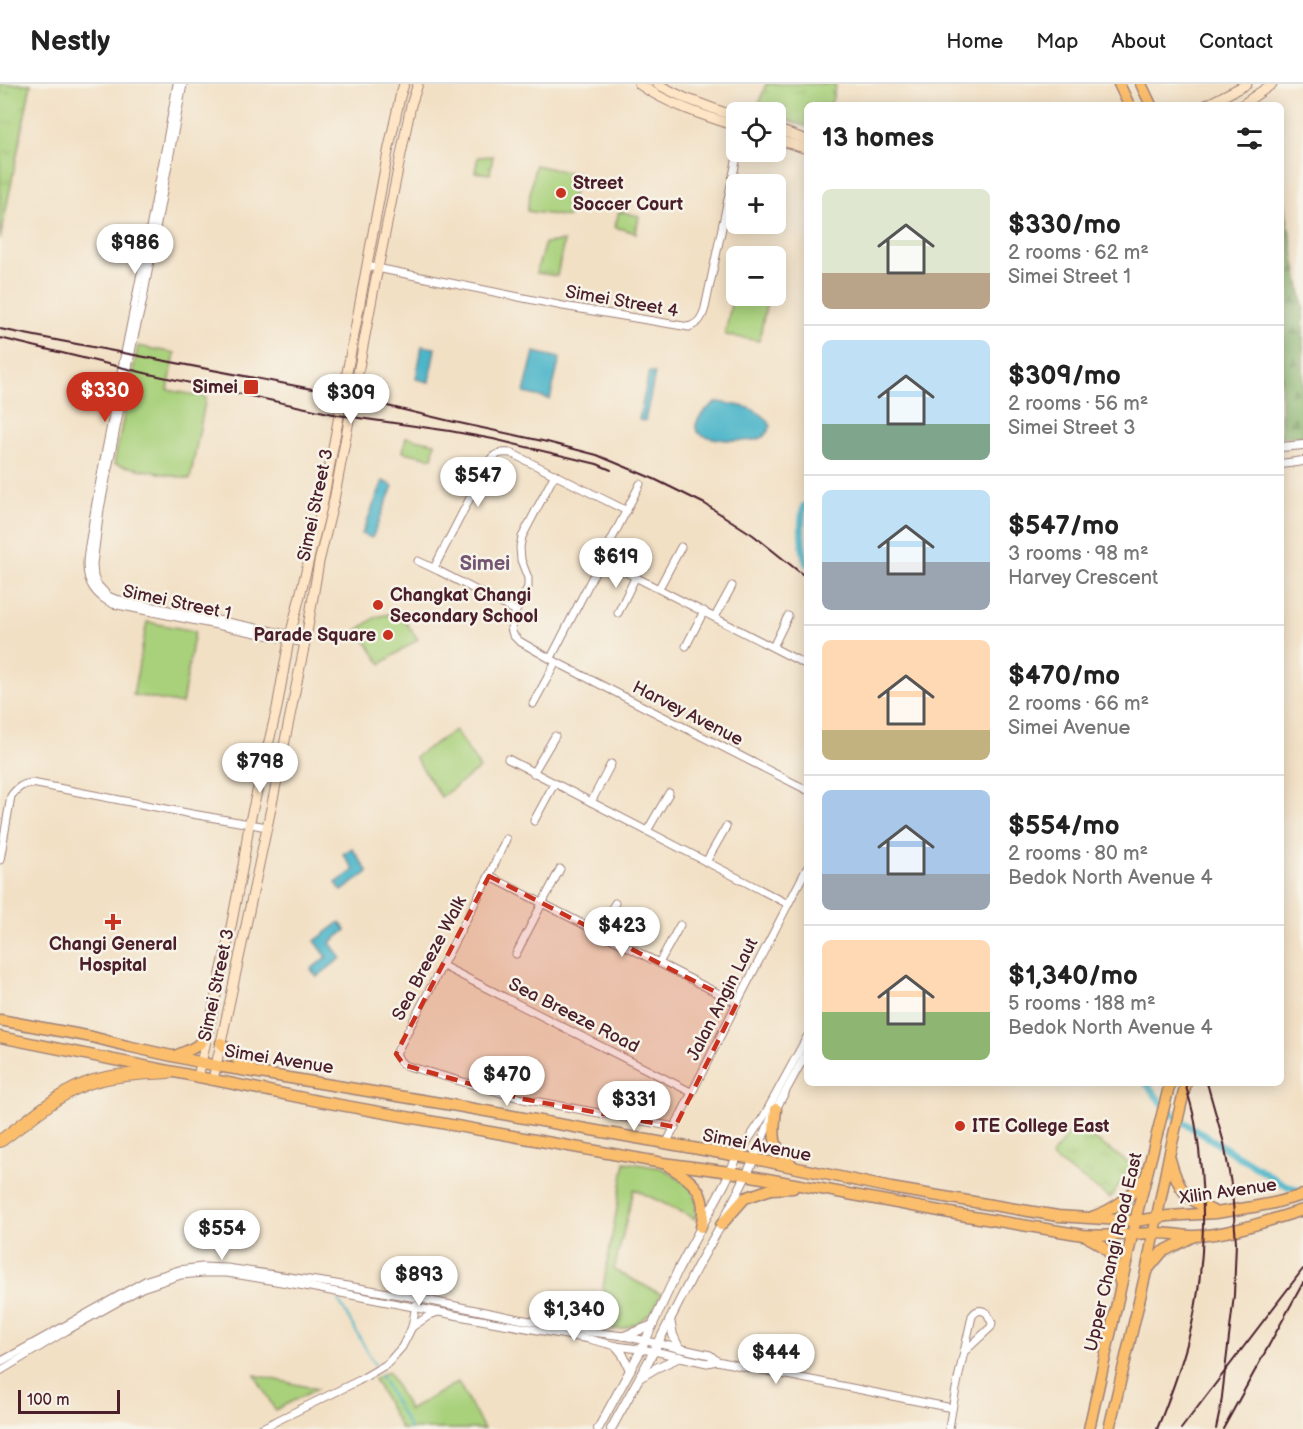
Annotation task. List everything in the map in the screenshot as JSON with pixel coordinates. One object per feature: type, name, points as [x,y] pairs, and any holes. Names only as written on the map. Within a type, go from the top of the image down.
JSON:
[{"type":"highway","points":[[0,1141],[66,1093],[93,1081],[123,1075],[168,1072]]},
{"type":"main road","name":"Simei Street 3","points":[[198,1077],[226,952],[249,825],[277,708],[290,638],[322,507],[363,283],[404,84]]},
{"type":"main road","name":"Simei Street 3","points":[[213,1080],[267,827],[319,562],[334,500],[411,105],[418,84]]},
{"type":"main road","points":[[639,84],[682,106],[726,123]]},
{"type":"main road","points":[[657,84],[685,98],[726,113]]},
{"type":"main road","points":[[1119,84],[1128,102]]},
{"type":"main road","points":[[1212,102],[1247,84]]},
{"type":"main road","points":[[1247,102],[1272,84]]},
{"type":"main road","points":[[1143,89],[1158,102]]},
{"type":"main road","points":[[786,133],[804,139]]},
{"type":"main road","points":[[786,142],[804,148]]},
{"type":"main road","points":[[243,865],[252,858],[260,859]]},
{"type":"main road","name":"Simei Avenue","points":[[0,1020],[92,1037],[217,1066],[754,1159],[891,1188],[989,1205],[1087,1219],[1136,1221],[1156,1218]]},
{"type":"main road","points":[[174,1056],[195,1048],[204,1040],[208,1031]]},
{"type":"main road","name":"Simei Avenue","points":[[0,1037],[318,1101],[663,1163],[730,1172],[961,1215],[1083,1235],[1154,1233]]},
{"type":"main road","points":[[221,1042],[244,1066],[255,1072]]},
{"type":"main road","name":"Upper Changi Road East","points":[[1109,1429],[1146,1272],[1168,1156],[1185,1086]]},
{"type":"main road","name":"Upper Changi Road East","points":[[1089,1429],[1120,1286],[1169,1087]]},
{"type":"main road","points":[[776,1109],[773,1130],[777,1149],[783,1158],[794,1167]]},
{"type":"main road","points":[[1168,1156],[1174,1175],[1187,1197],[1216,1213]]},
{"type":"main road","points":[[663,1163],[688,1178],[697,1188],[703,1218],[701,1227]]},
{"type":"main road","points":[[1087,1219],[1121,1203],[1148,1174]]},
{"type":"main road","points":[[721,1225],[745,1198],[754,1194],[771,1189],[814,1187]]},
{"type":"main road","name":"Xilin Avenue","points":[[1156,1218],[1216,1213],[1274,1203],[1303,1195]]},
{"type":"main road","name":"Xilin Avenue","points":[[1154,1233],[1195,1236],[1219,1233],[1303,1210]]},
{"type":"main road","points":[[1083,1235],[1103,1246],[1110,1253],[1117,1268],[1120,1286]]},
{"type":"main road","points":[[1146,1272],[1162,1252],[1195,1236]]},
{"type":"street","name":"Simei Street 1","points":[[177,84],[95,508],[87,564],[89,578],[97,594],[113,604],[305,640]]},
{"type":"street","name":"Simei Street 1","points":[[183,84],[100,509],[93,564],[94,577],[101,590],[115,599],[290,638]]},
{"type":"street","name":"Simei Street 4","points":[[367,266],[563,306],[689,327],[696,324],[702,317],[705,308],[736,162]]},
{"type":"street","points":[[1284,447],[1303,445]]},
{"type":"street","points":[[434,568],[489,460],[505,452],[555,474],[627,511]]},
{"type":"street","points":[[1284,464],[1303,461]]},
{"type":"street","points":[[418,561],[516,611],[528,587],[528,578],[521,560],[522,537],[555,474]]},
{"type":"street","points":[[533,704],[639,484]]},
{"type":"street","points":[[659,588],[681,547]]},
{"type":"street","points":[[602,560],[804,663]]},
{"type":"street","points":[[618,613],[636,576]]},
{"type":"street","points":[[715,617],[732,586]]},
{"type":"street","name":"Harvey Avenue","points":[[516,611],[511,628],[513,635],[519,640],[804,788]]},
{"type":"street","points":[[686,646],[704,612]]},
{"type":"street","points":[[773,647],[788,616]]},
{"type":"street","points":[[533,773],[555,736]]},
{"type":"street","points":[[508,759],[788,904]]},
{"type":"street","points":[[591,802],[611,764]]},
{"type":"street","points":[[0,860],[11,796],[24,784],[32,783],[267,827]]},
{"type":"street","points":[[534,821],[554,784]]},
{"type":"street","points":[[647,831],[669,793]]},
{"type":"street","points":[[706,862],[726,827]]},
{"type":"street","name":"Sea Breeze Walk","points":[[506,839],[396,1054],[400,1061],[404,1065],[523,1099],[675,1127]]},
{"type":"street","points":[[516,954],[560,869]]},
{"type":"street","name":"Jalan Angin Laut","points":[[666,1144],[804,874]]},
{"type":"street","points":[[489,876],[737,1003]]},
{"type":"street","points":[[597,932],[615,903]]},
{"type":"street","points":[[659,963],[680,925]]},
{"type":"street","name":"Sea Breeze Road","points":[[443,966],[692,1092]]},
{"type":"street","points":[[598,1429],[641,1350],[678,1270],[737,1157],[764,1116],[804,1043]]},
{"type":"street","points":[[610,1429],[656,1348],[747,1176],[776,1109],[804,1058]]},
{"type":"street","points":[[0,1362],[140,1283],[179,1270],[202,1267],[303,1278],[417,1298],[519,1320],[624,1336],[645,1341],[656,1348]]},
{"type":"street","points":[[0,1371],[135,1291],[182,1275],[227,1273],[589,1339],[616,1346],[641,1350],[656,1348],[680,1353],[707,1363],[717,1361],[952,1408]]},
{"type":"street","points":[[260,1429],[358,1381],[387,1364],[402,1347],[412,1327],[417,1298]]},
{"type":"street","points":[[412,1327],[439,1311]]},
{"type":"street","points":[[949,1429],[952,1408],[964,1352],[972,1316],[975,1312],[987,1312],[992,1323],[991,1327],[964,1352]]},
{"type":"street","points":[[670,1320],[680,1353]]},
{"type":"street","points":[[624,1336],[653,1325]]},
{"type":"street","points":[[616,1346],[630,1370]]},
{"type":"street","points":[[639,1378],[680,1353]]},
{"type":"highlighted area","points":[[489,876],[737,1003],[675,1127],[523,1099],[404,1065],[396,1054]]},
{"type":"green space","points":[[0,84],[31,84],[0,240]]},
{"type":"green space","points":[[766,84],[836,84],[832,102],[804,102],[804,126],[786,120],[786,102],[760,102]]},
{"type":"green space","points":[[493,156],[490,174],[475,172],[478,157]]},
{"type":"green space","points":[[535,165],[577,174],[568,217],[527,211]]},
{"type":"green space","points":[[1284,201],[1303,307],[1303,436],[1284,437]]},
{"type":"green space","points":[[619,211],[639,216],[636,233],[615,227]]},
{"type":"green space","points":[[564,241],[557,276],[536,273],[545,243]]},
{"type":"green space","points":[[731,306],[766,306],[759,341],[725,335]]},
{"type":"green space","points":[[138,346],[175,353],[168,390],[206,397],[190,479],[114,464]]},
{"type":"green space","points":[[406,437],[435,443],[432,458],[403,452]]},
{"type":"green space","name":"Parade Square","points":[[398,612],[418,639],[381,664],[358,630],[376,617]]},
{"type":"green space","points":[[147,622],[195,631],[182,704],[133,695]]},
{"type":"green space","points":[[455,730],[480,768],[441,797],[415,757]]},
{"type":"green space","points":[[1074,1125],[1133,1166],[1110,1198],[1051,1157]]},
{"type":"green space","points":[[625,1162],[662,1168],[684,1182],[692,1190],[696,1202],[696,1219],[634,1189],[614,1270],[661,1294],[652,1312],[637,1323],[623,1329],[596,1328]]},
{"type":"green space","points":[[388,1371],[409,1410],[458,1382],[484,1429],[401,1429],[374,1379]]},
{"type":"green space","points":[[255,1375],[317,1389],[275,1410]]},
{"type":"water","points":[[422,346],[435,348],[429,382],[416,379]]},
{"type":"water","points":[[534,352],[560,358],[550,399],[524,393]]},
{"type":"water","points":[[649,372],[655,373],[645,421],[639,420]]},
{"type":"water","points":[[718,402],[755,411],[762,415],[771,426],[763,437],[741,441],[699,433],[696,425],[701,415]]},
{"type":"water","points":[[383,481],[393,486],[372,538],[362,534]]},
{"type":"water","points":[[352,848],[368,872],[342,891],[336,883],[354,870],[343,854]]},
{"type":"water","points":[[340,922],[346,930],[330,943],[341,958],[317,977],[311,969],[327,957],[315,941]]},
{"type":"waterway","points":[[804,506],[802,520],[804,554]]},
{"type":"waterway","points":[[1148,1086],[1180,1120],[1283,1184],[1303,1192]]},
{"type":"waterway","points":[[339,1301],[375,1365]]},
{"type":"waterway","points":[[380,1375],[410,1429]]},
{"type":"railway","points":[[0,329],[333,393],[597,455],[705,504],[753,535],[804,576]]},
{"type":"railway","points":[[0,338],[149,374],[338,415],[493,439],[597,464],[611,470]]},
{"type":"railway","points":[[1157,1429],[1177,1377],[1189,1337],[1200,1276],[1203,1226],[1202,1176],[1194,1117],[1186,1086]]},
{"type":"railway","points":[[1208,1086],[1224,1143],[1232,1190],[1236,1242],[1234,1295],[1216,1429]]},
{"type":"railway","points":[[1181,1429],[1303,1269]]},
{"type":"railway","points":[[1223,1429],[1303,1283]]},
{"type":"place","name":"Street Soccer Court","points":[[561,193]]},
{"type":"place","name":"Simei","points":[[251,387]]},
{"type":"place","name":"Changkat Changi Secondary School","points":[[378,605]]},
{"type":"place","name":"Parade Square","points":[[388,635]]},
{"type":"place","name":"Changi General Hospital","points":[[113,922]]},
{"type":"place","name":"ITE College East","points":[[960,1126]]},
{"type":"district","name":"Simei","points":[[485,563]]}]
